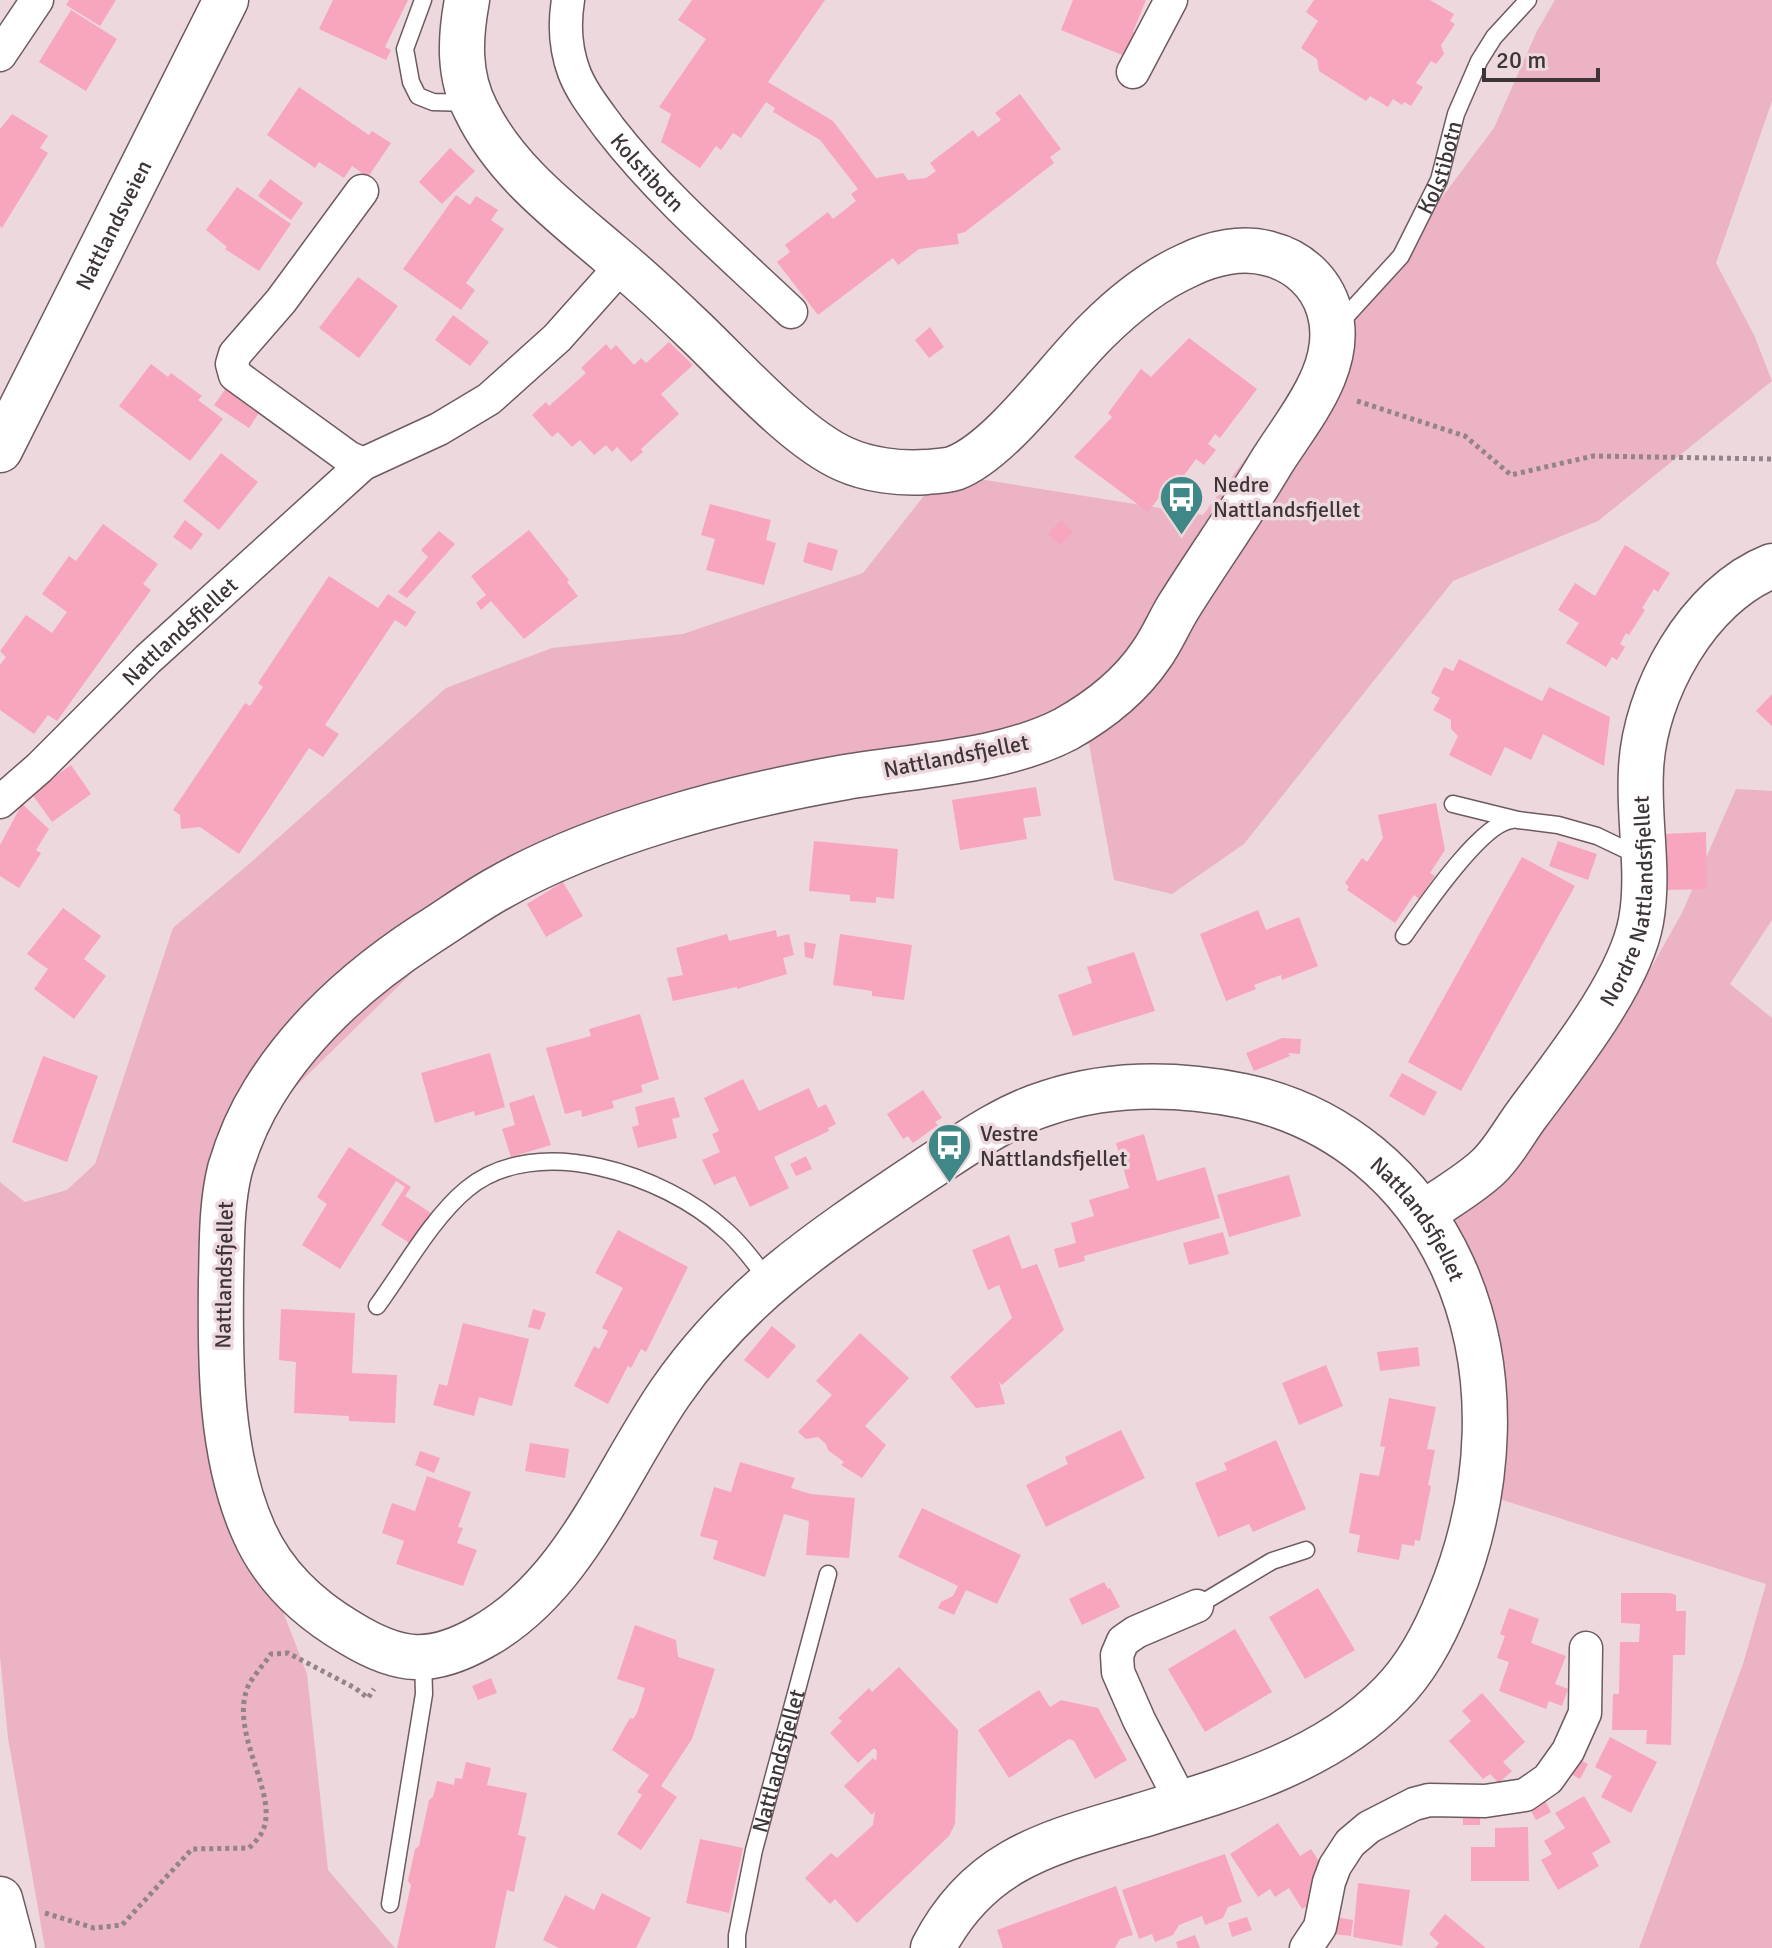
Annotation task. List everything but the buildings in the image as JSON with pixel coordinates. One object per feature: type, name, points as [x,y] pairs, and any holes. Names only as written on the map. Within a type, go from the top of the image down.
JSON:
[{"type":"street","points":[[0,55],[37,0]]},
{"type":"street","name":"Nattlandsveien","points":[[0,450],[226,0]]},
{"type":"street","name":"Nattlandsfjellet","points":[[467,0],[461,51],[464,79],[471,103],[504,155],[574,224],[623,264],[801,431],[844,459],[897,472],[933,472],[959,467],[1014,422],[1100,327],[1148,287],[1195,261],[1219,253],[1269,253],[1288,260],[1317,285],[1332,320],[1329,361],[1318,388],[1245,508],[1177,608],[1151,655],[1109,700],[1061,732],[1013,749],[833,779],[690,813],[577,851],[501,887],[368,975],[294,1050],[247,1121],[226,1186],[222,1361],[238,1488],[253,1530],[282,1578],[328,1620],[383,1651],[401,1657],[423,1657],[475,1642],[532,1601],[597,1513],[644,1432],[680,1379],[720,1328],[769,1281],[835,1232],[977,1136],[1012,1117],[1053,1100],[1107,1089],[1197,1088],[1272,1103],[1313,1117],[1376,1160],[1424,1213],[1461,1284],[1482,1367],[1484,1404],[1480,1488],[1474,1524],[1446,1607],[1415,1664],[1396,1690],[1325,1746],[1182,1803],[1050,1844],[989,1874],[948,1920],[933,1948]]},
{"type":"street","name":"Kolstibotn","points":[[568,0],[564,22],[566,45],[574,73],[591,104],[632,157],[661,188],[791,312]]},
{"type":"street","points":[[1133,72],[1171,0]]},
{"type":"street","points":[[362,191],[281,301],[235,354],[232,364],[235,375],[348,457],[363,464]]},
{"type":"street","name":"Nattlandsfjellet","points":[[0,802],[39,768],[148,659],[363,464],[439,429],[489,399],[557,338],[623,264]]},
{"type":"street","name":"Nordre Nattlandsfjellet","points":[[1424,1213],[1489,1166],[1587,1032],[1629,960],[1641,922],[1641,770],[1644,733],[1656,697],[1695,626],[1728,594],[1762,569],[1772,566]]},
{"type":"street","points":[[1182,1803],[1139,1720],[1118,1672],[1117,1655],[1123,1641],[1136,1632],[1197,1606]]},
{"type":"street","points":[[1306,1948],[1320,1927],[1335,1866],[1350,1843],[1369,1827],[1414,1804],[1429,1800],[1485,1801],[1525,1795],[1548,1779],[1568,1751],[1585,1713],[1586,1648]]},
{"type":"street","points":[[0,1899],[13,1948]]},
{"type":"lane","points":[[423,0],[405,49],[411,82],[418,96],[433,102],[471,103]]},
{"type":"lane","name":"Kolstibotn","points":[[1332,320],[1348,314],[1401,256],[1439,180],[1456,114],[1479,61],[1494,37],[1528,0]]},
{"type":"lane","points":[[1453,804],[1584,832],[1643,858]]},
{"type":"lane","points":[[1404,936],[1442,883],[1492,828],[1502,821],[1518,820]]},
{"type":"lane","points":[[377,1306],[444,1213],[468,1188],[508,1167],[548,1162],[574,1162],[606,1169],[637,1178],[687,1201],[726,1230],[769,1281]]},
{"type":"lane","points":[[1197,1606],[1272,1561],[1306,1550]]},
{"type":"lane","name":"Nattlandsfjellet","points":[[737,1948],[754,1850],[828,1574]]},
{"type":"lane","points":[[390,1904],[424,1694],[423,1657]]},
{"type":"path","points":[[1318,388],[1465,436],[1511,475],[1593,456],[1772,459]]},
{"type":"path","points":[[42,1912],[94,1928],[122,1925],[192,1849],[249,1848],[262,1832],[267,1806],[245,1734],[244,1706],[249,1685],[271,1654],[288,1653],[368,1698],[369,1695]]},
{"type":"shaded area","points":[[1555,0],[1772,0],[1772,101],[1716,263],[1754,335],[1772,381],[1598,521],[1453,581],[1244,844],[1172,894],[1114,880],[1089,744],[801,794],[508,879],[247,1134],[212,1427],[307,1674],[328,1870],[395,1948],[45,1948],[8,1738],[0,1656],[0,1182],[25,1202],[67,1190],[95,1164],[173,928],[446,688],[552,648],[683,634],[863,573],[942,473],[1203,515],[1494,128],[1537,31]]},
{"type":"shaded area","points":[[1736,789],[1772,791],[1772,920],[1730,984],[1772,1018],[1772,1948],[1639,1948],[1743,1664],[1766,1584],[1490,1496],[1443,1229],[1602,1038],[1648,973],[1682,913]]},
{"type":"place","name":"Nedre Nattlandsfjellet","points":[[1182,536]]},
{"type":"place","name":"Vestre Nattlandsfjellet","points":[[949,1185]]}]
